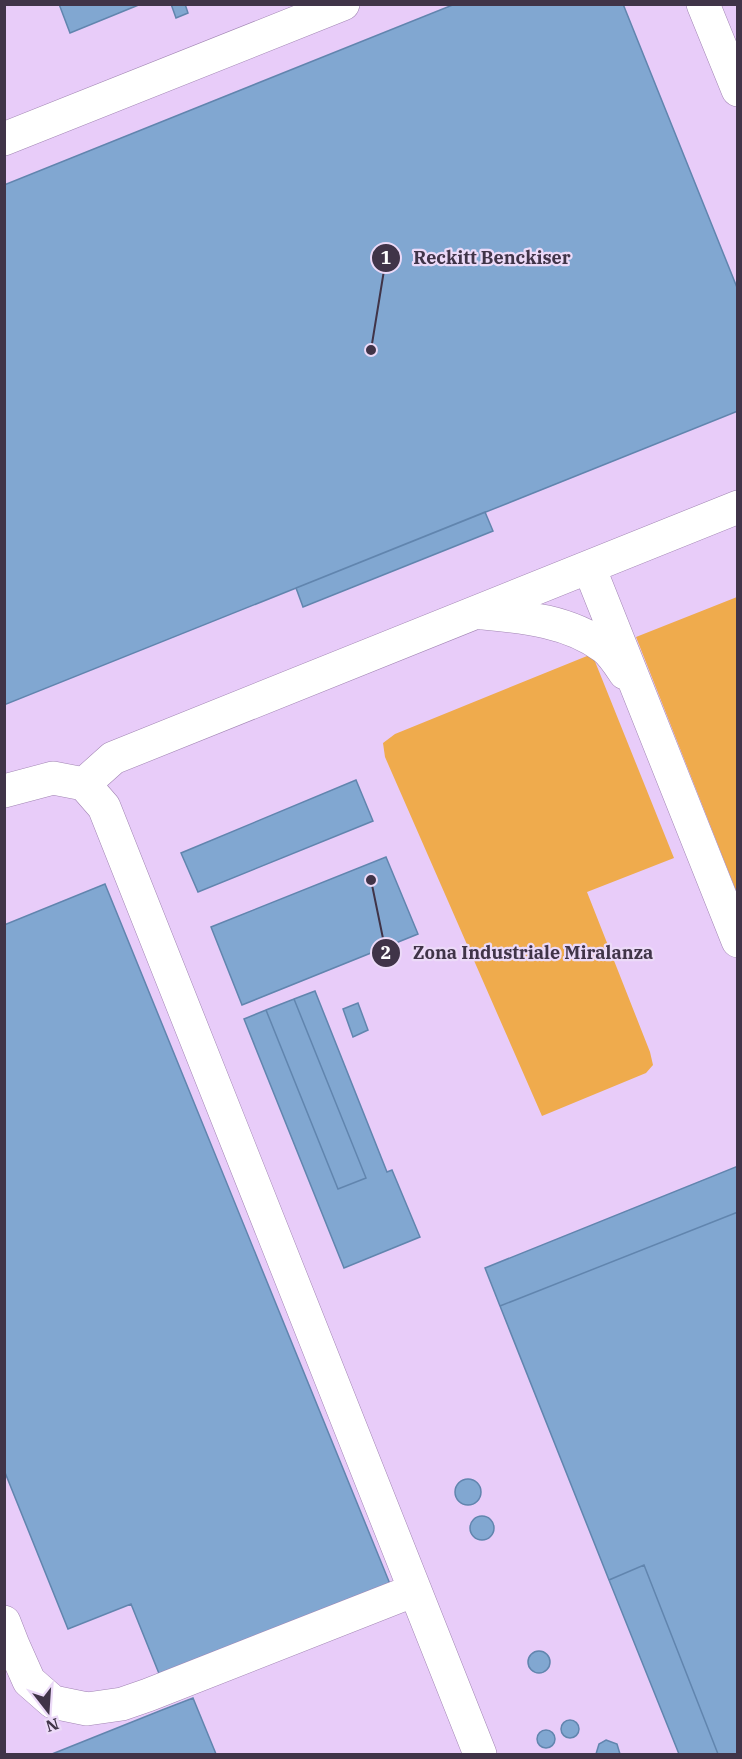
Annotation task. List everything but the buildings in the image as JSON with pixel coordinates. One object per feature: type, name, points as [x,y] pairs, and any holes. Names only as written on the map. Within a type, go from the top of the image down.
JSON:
[{"type":"lane","points":[[4,140],[343,4]]},
{"type":"lane","points":[[703,4],[738,90]]},
{"type":"lane","points":[[84,784],[113,758],[738,507]]},
{"type":"lane","points":[[589,567],[738,941]]},
{"type":"lane","points":[[477,612],[529,618],[574,630],[606,648],[637,688]]},
{"type":"lane","points":[[4,791],[53,778],[84,784],[104,807],[480,1755]]},
{"type":"lane","points":[[4,1622],[29,1681],[53,1702],[87,1708],[122,1704],[148,1695],[415,1590]]},
{"type":"shaded area","points":[[5,5],[737,5],[737,1754],[5,1754]]},
{"type":"shaded area","points":[[737,597],[737,893],[636,637]]},
{"type":"shaded area","points":[[592,654],[674,858],[587,892],[650,1052],[653,1065],[646,1073],[542,1116],[385,757],[383,743],[395,734]]},
{"type":"place","name":"Reckitt Benckiser","points":[[371,350]]},
{"type":"place","name":"Zona Industriale Miralanza","points":[[371,880]]}]
